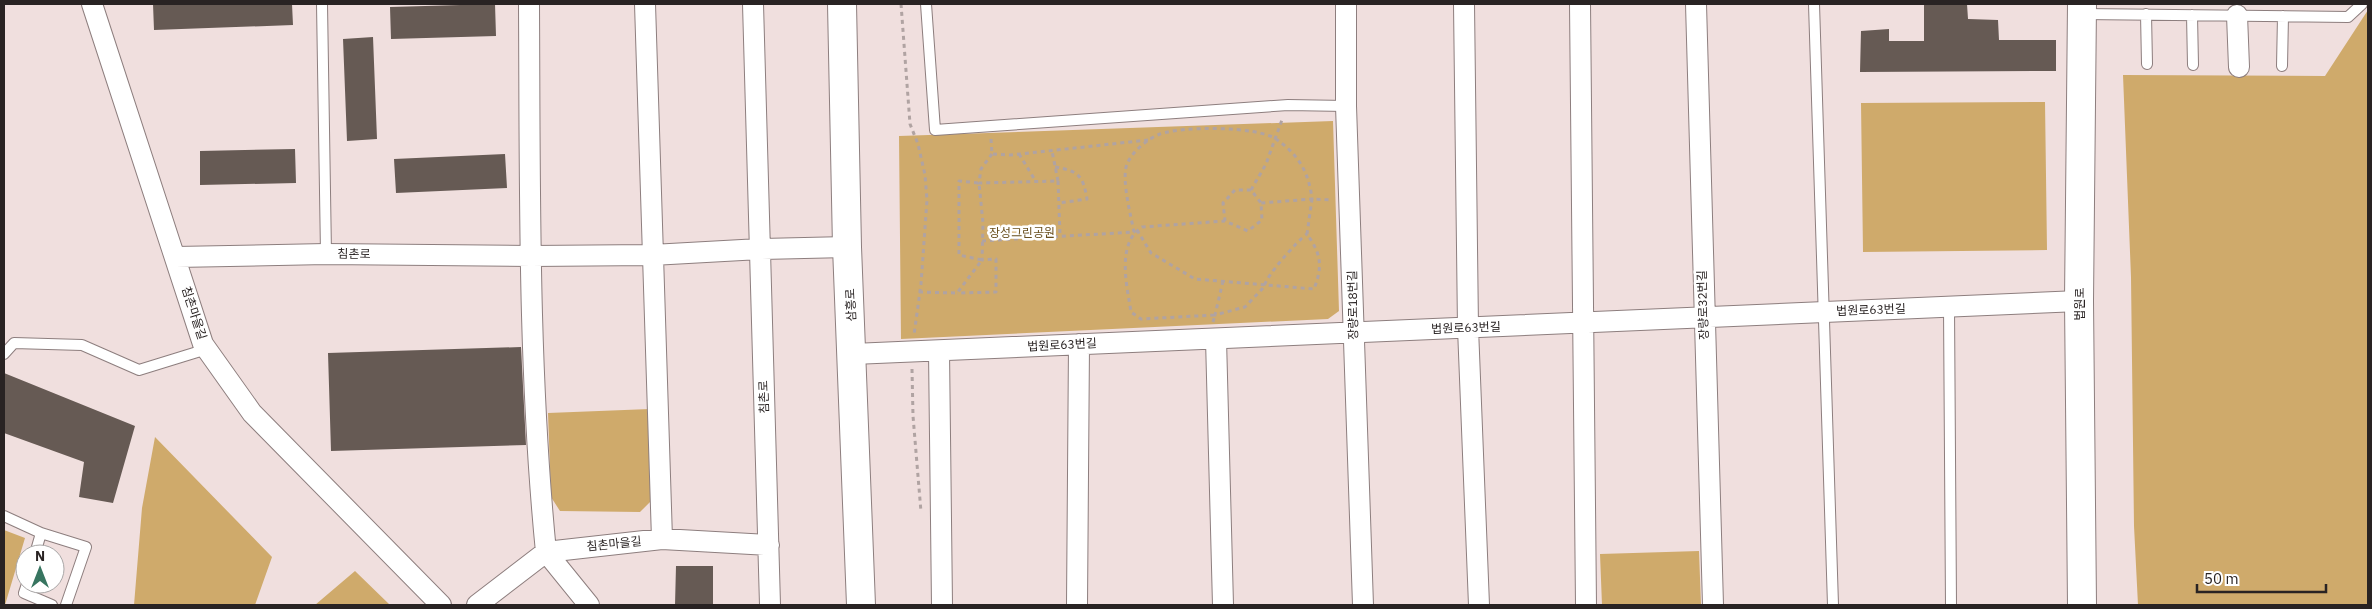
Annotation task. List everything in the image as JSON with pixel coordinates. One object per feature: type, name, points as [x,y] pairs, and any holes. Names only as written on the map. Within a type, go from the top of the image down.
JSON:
[{"type":"main road","name":"삼흥로","points":[[842,4],[847,247],[853,354],[861,605]]},
{"type":"main road","name":"법원로","points":[[2082,9],[2079,301],[2082,605]]},
{"type":"street","name":"침촌마을길","points":[[92,4],[203,344],[252,413],[441,605]]},
{"type":"street","points":[[529,4],[531,256],[538,473],[546,552],[589,605]]},
{"type":"street","points":[[645,4],[662,539]]},
{"type":"street","name":"침촌로","points":[[753,4],[770,605]]},
{"type":"street","name":"장량로18번길","points":[[1346,4],[1346,106],[1351,200],[1364,605]]},
{"type":"street","points":[[1464,4],[1468,328],[1479,605]]},
{"type":"street","points":[[1580,4],[1586,605]]},
{"type":"street","name":"장량로32번길","points":[[1696,4],[1713,605]]},
{"type":"street","points":[[2237,15],[2239,67]]},
{"type":"street","name":"침촌로","points":[[176,257],[326,254],[531,256],[847,247]]},
{"type":"street","name":"법원로63번길","points":[[853,354],[2079,301]]},
{"type":"street","points":[[1216,339],[1223,605]]},
{"type":"street","points":[[1077,605],[1079,344]]},
{"type":"street","points":[[939,351],[942,605]]},
{"type":"street","name":"침촌마을길","points":[[546,552],[662,539],[769,545]]},
{"type":"street","points":[[478,605],[546,552]]},
{"type":"lane","points":[[322,4],[326,132],[326,254]]},
{"type":"lane","points":[[926,4],[935,130],[1288,105],[1346,106]]},
{"type":"lane","points":[[1814,4],[1822,312],[1833,605]]},
{"type":"lane","points":[[2082,9],[2146,14],[2348,17],[2362,4]]},
{"type":"lane","points":[[2146,14],[2147,64]]},
{"type":"lane","points":[[2192,14],[2193,65]]},
{"type":"lane","points":[[2282,66],[2283,16]]},
{"type":"lane","points":[[1949,307],[1951,605]]},
{"type":"lane","points":[[4,354],[14,343],[82,345],[139,370],[207,349]]},
{"type":"lane","points":[[4,516],[41,533],[86,547],[66,605]]},
{"type":"lane","points":[[38,544],[41,533]]},
{"type":"lane","points":[[26,594],[52,605]]},
{"type":"path","points":[[901,4],[910,124],[918,144],[925,175],[927,200],[919,292],[911,352],[913,416],[921,514]]},
{"type":"path","points":[[1251,190],[1266,164],[1288,105]]},
{"type":"path","points":[[957,293],[982,260],[979,183],[981,169],[992,154],[990,126]]},
{"type":"path","points":[[1207,127],[1275,138],[1304,166],[1310,185],[1312,199],[1307,234],[1316,247],[1321,272],[1314,289],[1275,287],[1264,283],[1195,279],[1152,252],[1136,231],[1126,199],[1126,165],[1141,146],[1151,140],[1160,134],[1207,127]]},
{"type":"path","points":[[992,154],[1019,154],[1151,140]]},
{"type":"path","points":[[1052,151],[1058,181],[1060,235]]},
{"type":"path","points":[[1019,154],[1036,180]]},
{"type":"path","points":[[1055,167],[1072,170],[1084,183],[1087,199],[1059,204]]},
{"type":"path","points":[[919,292],[996,292],[996,259],[982,260],[959,255],[959,181],[979,183],[1036,180],[1058,181]]},
{"type":"path","points":[[1225,221],[1223,203],[1235,190],[1251,190]]},
{"type":"path","points":[[982,240],[1136,231],[1142,227],[1225,221],[1248,231],[1262,220],[1261,204],[1251,190]]},
{"type":"path","points":[[1261,204],[1312,199],[1351,200]]},
{"type":"path","points":[[1136,231],[1124,263],[1131,312],[1141,319],[1215,315],[1245,307],[1264,287],[1264,283],[1302,237],[1307,234]]},
{"type":"path","points":[[1216,339],[1210,334],[1223,281]]},
{"type":"green space","points":[[2368,10],[2368,605],[2138,605],[2134,526],[2131,277],[2123,75],[2325,76]]},
{"type":"green space","points":[[2045,102],[2047,250],[1863,252],[1861,103]]},
{"type":"green space","name":"장성그린공원","points":[[1333,121],[1339,311],[1328,319],[901,339],[899,136]]},
{"type":"green space","points":[[650,409],[653,499],[640,512],[560,511],[551,497],[548,413]]},
{"type":"green space","points":[[155,437],[272,557],[255,605],[134,605],[142,508]]},
{"type":"green space","points":[[4,530],[25,538],[23,544],[15,544],[15,572],[4,605]]},
{"type":"green space","points":[[1699,551],[1701,605],[1602,605],[1600,554]]},
{"type":"green space","points":[[355,571],[390,605],[315,605]]},
{"type":"building","points":[[153,4],[292,4],[293,25],[154,30]]},
{"type":"building","points":[[495,4],[496,36],[391,39],[390,7]]},
{"type":"building","points":[[1924,4],[1967,4],[1968,19],[1998,20],[1999,40],[2056,40],[2056,71],[1860,72],[1861,31],[1889,29],[1889,41],[1924,41]]},
{"type":"building","points":[[373,37],[377,139],[347,141],[343,39]]},
{"type":"building","points":[[295,149],[296,183],[200,185],[200,151]]},
{"type":"building","points":[[505,154],[507,188],[396,193],[394,159]]},
{"type":"building","points":[[521,347],[526,445],[331,451],[328,353]]},
{"type":"building","points":[[4,373],[135,426],[113,503],[79,497],[84,462],[4,433]]},
{"type":"building","points":[[676,566],[713,566],[713,605],[675,605]]}]
